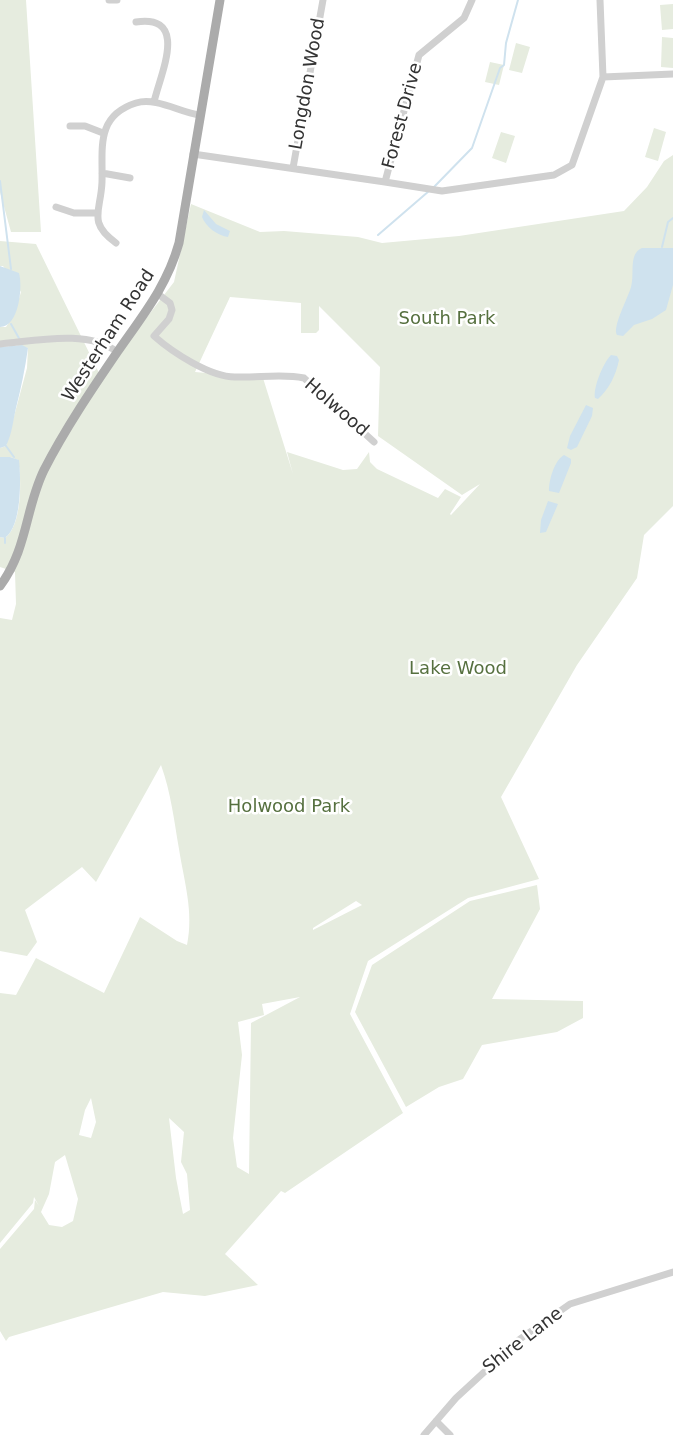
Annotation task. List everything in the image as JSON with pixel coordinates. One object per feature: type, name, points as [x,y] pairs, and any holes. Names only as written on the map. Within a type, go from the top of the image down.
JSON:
[{"type":"main road","name":"Westerham Road","points":[[0,586],[21,548],[43,472],[59,443],[117,352],[158,294],[173,264],[179,243],[218,1]]},
{"type":"street","points":[[109,0],[117,0]]},
{"type":"street","name":"Longdon Wood","points":[[293,168],[323,0]]},
{"type":"street","name":"Forest Drive","points":[[193,154],[385,182],[419,55],[464,18],[472,0]]},
{"type":"street","points":[[385,182],[442,191],[554,175],[572,166],[603,77],[600,0]]},
{"type":"street","points":[[136,22],[146,20],[158,24],[167,36],[168,55],[154,102]]},
{"type":"street","points":[[603,77],[673,74]]},
{"type":"street","points":[[116,243],[101,230],[96,213],[102,172],[100,156],[103,133],[112,118],[127,106],[139,102],[154,102],[178,111],[199,115]]},
{"type":"street","points":[[70,126],[85,126],[103,133]]},
{"type":"street","points":[[102,172],[130,178]]},
{"type":"street","points":[[56,207],[74,213],[96,213]]},
{"type":"street","name":"Holwood","points":[[158,294],[170,303],[172,310],[169,318],[154,336],[162,343],[215,373],[232,377],[292,375],[304,378],[374,442]]},
{"type":"street","points":[[0,344],[76,338],[110,348],[117,352]]},
{"type":"street","name":"Shire Lane","points":[[424,1435],[456,1398],[520,1339],[570,1304],[673,1272]]},
{"type":"street","points":[[436,1421],[450,1435]]},
{"type":"green space","points":[[0,0],[26,0],[41,232],[11,232],[0,192]]},
{"type":"green space","points":[[673,4],[673,29],[662,30],[660,5]]},
{"type":"green space","points":[[662,37],[673,38],[673,68],[661,67]]},
{"type":"green space","points":[[516,43],[530,47],[522,73],[509,70]]},
{"type":"green space","points":[[490,62],[504,65],[499,85],[485,82]]},
{"type":"green space","points":[[654,128],[666,132],[658,161],[645,157]]},
{"type":"green space","points":[[501,132],[515,136],[506,163],[492,158]]},
{"type":"green space","points":[[673,155],[673,506],[644,535],[637,578],[577,665],[501,797],[539,879],[468,898],[368,961],[350,1014],[403,1113],[285,1193],[281,1191],[225,1254],[258,1285],[205,1296],[163,1292],[9,1337],[6,1341],[0,1331],[0,1249],[34,1209],[35,1200],[39,1206],[34,1197],[33,1203],[0,1243],[0,993],[16,995],[36,958],[104,993],[140,917],[177,941],[187,945],[189,909],[172,807],[161,765],[96,882],[82,867],[25,910],[37,942],[27,956],[0,951],[0,618],[12,620],[16,604],[15,572],[0,567],[0,537],[5,538],[11,532],[15,523],[18,513],[20,479],[18,460],[10,457],[0,457],[0,448],[6,446],[27,368],[28,348],[0,341],[0,327],[6,327],[14,315],[21,292],[3,266],[0,266],[0,241],[36,244],[101,377],[174,282],[191,204],[260,232],[284,231],[358,237],[382,243],[459,236],[624,211],[647,187],[664,161]],"holes":[[[230,297],[301,303],[301,333],[316,333],[319,330],[319,306],[380,367],[378,436],[462,495],[480,484],[451,515],[461,497],[445,489],[438,498],[377,469],[370,462],[369,452],[357,469],[343,470],[287,452],[293,474],[263,378],[195,372]],[[356,901],[362,905],[313,930],[313,928]],[[300,997],[251,1023],[249,1174],[237,1167],[233,1138],[242,1055],[238,1022],[264,1015],[262,1004]],[[91,1098],[96,1122],[91,1138],[79,1135],[85,1110]],[[169,1118],[184,1132],[181,1162],[187,1174],[190,1210],[183,1214],[176,1178]],[[65,1155],[78,1199],[73,1221],[62,1227],[49,1225],[41,1212],[49,1194],[55,1162]]]},
{"type":"green space","points":[[537,885],[540,909],[492,999],[583,1001],[583,1018],[557,1032],[482,1045],[463,1079],[439,1087],[406,1107],[355,1012],[372,965],[470,901]]},
{"type":"water","points":[[204,210],[216,224],[230,231],[228,237],[216,233],[206,224],[202,217]]},
{"type":"water","points":[[642,248],[673,248],[673,285],[666,310],[652,319],[634,325],[623,336],[617,335],[618,319],[631,287],[633,260]]},
{"type":"water","points":[[0,266],[19,273],[20,296],[12,321],[0,327]]},
{"type":"water","points":[[22,345],[28,348],[21,386],[10,437],[6,446],[0,448],[0,347]]},
{"type":"water","points":[[611,355],[617,356],[619,360],[618,366],[609,386],[598,399],[595,398],[599,376]]},
{"type":"water","points":[[586,405],[593,408],[592,416],[577,447],[571,450],[567,448],[570,436]]},
{"type":"water","points":[[564,455],[571,459],[571,463],[559,493],[549,491],[553,471],[557,462]]},
{"type":"water","points":[[0,457],[10,457],[19,460],[20,468],[19,502],[15,523],[11,532],[5,538],[0,537]]},
{"type":"water","points":[[548,501],[558,504],[546,532],[540,533],[541,520]]},
{"type":"waterway","points":[[433,188],[472,148],[500,68],[504,65],[506,43],[518,0]]},
{"type":"waterway","points":[[0,181],[11,269]]},
{"type":"waterway","points":[[378,235],[429,191]]},
{"type":"waterway","points":[[662,247],[668,222],[673,218]]},
{"type":"waterway","points":[[11,324],[20,340]]},
{"type":"waterway","points":[[6,446],[14,457]]},
{"type":"waterway","points":[[5,538],[5,543]]},
{"type":"park label","name":"South Park","points":[[447,319]]},
{"type":"park label","name":"Lake Wood","points":[[458,669]]},
{"type":"park label","name":"Holwood Park","points":[[289,807]]}]
